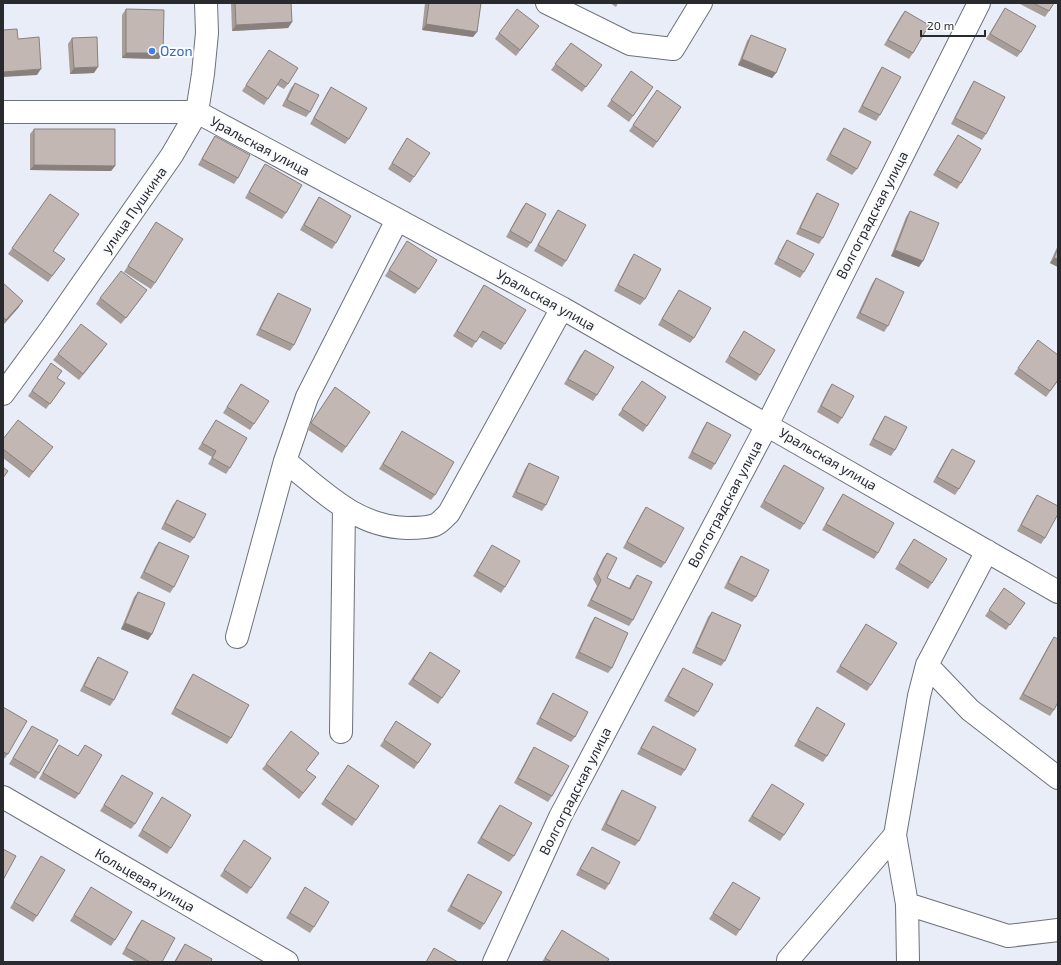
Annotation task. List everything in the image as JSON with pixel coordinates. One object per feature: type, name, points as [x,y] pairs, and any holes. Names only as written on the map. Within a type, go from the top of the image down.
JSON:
[{"type":"street","name":"улица Пушкина","points":[[3,394],[50,330],[172,155],[197,112],[207,33],[206,3]]},
{"type":"street","points":[[547,3],[630,44],[674,49],[701,3]]},
{"type":"street","name":"Волгоградская улица","points":[[494,962],[560,817],[767,425],[979,3]]},
{"type":"street","name":"Уральская улица","points":[[3,112],[197,112],[562,308],[1058,592]]},
{"type":"street","points":[[237,637],[285,461],[307,397],[397,220]]},
{"type":"street","points":[[285,461],[344,508],[367,520],[392,527],[415,528],[436,525],[449,513],[562,308]]},
{"type":"street","points":[[341,732],[344,508]]},
{"type":"street","points":[[908,962],[907,904],[896,835],[919,696],[927,665],[987,551]]},
{"type":"street","points":[[927,665],[970,710],[1058,778]]},
{"type":"street","name":"Кольцевая улица","points":[[3,797],[287,962]]},
{"type":"street","points":[[788,960],[896,835]]},
{"type":"street","points":[[907,904],[1008,936],[1058,930]]},
{"type":"building","points":[[235,3],[291,3],[292,22],[236,25]]},
{"type":"building","points":[[429,3],[481,3],[477,32],[426,24]]},
{"type":"building","points":[[1033,3],[1054,3],[1049,11]]},
{"type":"building","points":[[1005,8],[1036,26],[1021,52],[990,34]]},
{"type":"building","points":[[126,9],[164,10],[163,53],[126,53]]},
{"type":"building","points":[[517,9],[539,26],[520,50],[499,33]]},
{"type":"building","points":[[905,11],[929,25],[913,53],[888,40]]},
{"type":"building","points":[[17,29],[18,39],[39,37],[41,69],[3,72],[3,30]]},
{"type":"building","points":[[751,35],[786,49],[776,73],[742,59]]},
{"type":"building","points":[[97,37],[98,67],[74,68],[72,38]]},
{"type":"building","points":[[571,43],[602,65],[586,87],[555,64]]},
{"type":"building","points":[[269,50],[298,68],[288,84],[281,79],[268,99],[246,85]]},
{"type":"building","points":[[882,67],[901,77],[880,115],[862,106]]},
{"type":"building","points":[[631,71],[653,87],[633,116],[611,100]]},
{"type":"building","points":[[974,81],[1005,97],[986,134],[955,118]]},
{"type":"building","points":[[295,83],[319,95],[310,112],[287,100]]},
{"type":"building","points":[[331,87],[367,108],[349,139],[314,118]]},
{"type":"building","points":[[657,90],[681,107],[657,142],[633,125]]},
{"type":"building","points":[[844,128],[871,142],[857,169],[830,154]]},
{"type":"building","points":[[34,129],[115,129],[115,166],[34,165]]},
{"type":"building","points":[[958,135],[981,149],[961,183],[937,170]]},
{"type":"building","points":[[215,136],[250,155],[238,178],[202,159]]},
{"type":"building","points":[[407,138],[430,153],[414,177],[392,163]]},
{"type":"building","points":[[265,164],[302,185],[286,213],[249,192]]},
{"type":"building","points":[[817,193],[839,204],[823,238],[800,228]]},
{"type":"building","points":[[50,194],[79,214],[53,251],[65,259],[52,276],[12,248]]},
{"type":"building","points":[[319,197],[351,216],[336,243],[304,225]]},
{"type":"building","points":[[526,203],[546,214],[531,243],[510,231]]},
{"type":"building","points":[[558,210],[586,225],[566,261],[538,245]]},
{"type":"building","points":[[910,211],[939,223],[923,261],[895,250]]},
{"type":"building","points":[[156,222],[183,239],[155,283],[128,266]]},
{"type":"building","points":[[787,240],[814,254],[804,272],[778,258]]},
{"type":"building","points":[[407,241],[437,260],[419,289],[389,270]]},
{"type":"building","points":[[1058,248],[1058,259],[1054,258]]},
{"type":"building","points":[[634,254],[661,269],[645,299],[618,285]]},
{"type":"building","points":[[121,271],[147,290],[126,318],[100,298]]},
{"type":"building","points":[[876,278],[904,292],[888,326],[860,313]]},
{"type":"building","points":[[3,283],[23,301],[6,320],[3,317]]},
{"type":"building","points":[[484,285],[526,310],[505,344],[483,331],[476,342],[457,331]]},
{"type":"building","points":[[679,290],[711,308],[694,338],[662,319]]},
{"type":"building","points":[[278,293],[311,309],[294,345],[260,329]]},
{"type":"building","points":[[81,324],[107,344],[83,374],[58,354]]},
{"type":"building","points":[[744,331],[775,350],[760,375],[729,356]]},
{"type":"building","points":[[1038,340],[1058,355],[1058,380],[1050,391],[1018,368]]},
{"type":"building","points":[[585,350],[614,367],[597,395],[568,379]]},
{"type":"building","points":[[51,363],[62,371],[57,378],[65,383],[50,404],[32,391]]},
{"type":"building","points":[[642,381],[666,397],[647,426],[622,409]]},
{"type":"building","points":[[241,384],[269,401],[254,424],[227,407]]},
{"type":"building","points":[[832,384],[854,396],[842,418],[821,406]]},
{"type":"building","points":[[335,387],[370,412],[346,447],[311,423]]},
{"type":"building","points":[[885,416],[907,427],[895,450],[873,439]]},
{"type":"building","points":[[18,420],[53,447],[33,472],[3,449],[3,439]]},
{"type":"building","points":[[216,420],[247,438],[230,468],[212,458],[216,451],[202,443]]},
{"type":"building","points":[[707,422],[731,435],[715,464],[692,452]]},
{"type":"building","points":[[402,431],[454,462],[435,495],[383,464]]},
{"type":"building","points":[[952,449],[975,461],[959,489],[937,477]]},
{"type":"building","points":[[529,463],[559,477],[546,505],[516,492]]},
{"type":"building","points":[[784,465],[824,488],[804,524],[764,501]]},
{"type":"building","points":[[3,467],[8,471],[3,478]]},
{"type":"building","points":[[843,494],[894,523],[878,553],[826,524]]},
{"type":"building","points":[[1037,495],[1058,506],[1058,514],[1045,538],[1021,525]]},
{"type":"building","points":[[177,500],[206,514],[194,538],[165,523]]},
{"type":"building","points":[[646,507],[684,528],[665,563],[627,542]]},
{"type":"building","points":[[914,539],[947,559],[932,583],[899,563]]},
{"type":"building","points":[[159,542],[189,556],[174,587],[144,572]]},
{"type":"building","points":[[492,545],[520,561],[505,587],[477,571]]},
{"type":"building","points":[[607,553],[617,558],[607,578],[630,589],[637,575],[652,582],[633,620],[591,600],[601,580],[597,573]]},
{"type":"building","points":[[741,556],[769,570],[756,597],[728,583]]},
{"type":"building","points":[[1004,588],[1025,603],[1010,625],[989,610]]},
{"type":"building","points":[[138,592],[165,603],[152,634],[125,623]]},
{"type":"building","points":[[712,612],[741,625],[725,661],[696,647]]},
{"type":"building","points":[[595,617],[628,633],[612,668],[579,652]]},
{"type":"building","points":[[866,624],[897,643],[871,685],[840,666]]},
{"type":"building","points":[[1054,637],[1058,639],[1058,702],[1054,710],[1023,694]]},
{"type":"building","points":[[430,652],[460,671],[442,698],[413,679]]},
{"type":"building","points":[[98,657],[128,672],[114,700],[84,686]]},
{"type":"building","points":[[683,668],[713,684],[698,712],[668,696]]},
{"type":"building","points":[[193,674],[249,705],[231,738],[175,708]]},
{"type":"building","points":[[553,693],[588,712],[575,737],[540,718]]},
{"type":"building","points":[[3,707],[27,721],[8,754],[3,752]]},
{"type":"building","points":[[817,707],[845,724],[827,756],[798,740]]},
{"type":"building","points":[[396,721],[431,744],[418,763],[384,740]]},
{"type":"building","points":[[32,726],[58,740],[39,773],[13,758]]},
{"type":"building","points":[[653,726],[696,749],[685,770],[641,748]]},
{"type":"building","points":[[291,731],[319,753],[306,770],[316,777],[303,793],[266,764]]},
{"type":"building","points":[[59,745],[78,756],[85,745],[102,755],[79,794],[43,773]]},
{"type":"building","points":[[534,747],[569,766],[552,796],[518,778]]},
{"type":"building","points":[[348,765],[379,786],[356,820],[325,799]]},
{"type":"building","points":[[122,775],[153,793],[135,824],[104,805]]},
{"type":"building","points":[[772,784],[804,804],[784,835],[752,816]]},
{"type":"building","points":[[622,790],[656,807],[639,841],[606,824]]},
{"type":"building","points":[[162,797],[191,815],[171,848],[142,830]]},
{"type":"building","points":[[500,805],[532,823],[514,856],[481,838]]},
{"type":"building","points":[[244,840],[271,858],[251,888],[224,870]]},
{"type":"building","points":[[592,847],[620,862],[609,884],[580,869]]},
{"type":"building","points":[[3,849],[16,856],[3,880]]},
{"type":"building","points":[[41,856],[65,870],[37,916],[14,902]]},
{"type":"building","points":[[468,874],[502,892],[484,924],[451,906]]},
{"type":"building","points":[[733,882],[760,898],[740,930],[713,913]]},
{"type":"building","points":[[91,887],[132,912],[115,940],[74,915]]},
{"type":"building","points":[[305,887],[329,902],[314,927],[290,913]]},
{"type":"building","points":[[142,920],[175,938],[162,962],[150,962],[126,948]]},
{"type":"building","points":[[562,930],[609,959],[607,962],[552,962],[545,958]]},
{"type":"building","points":[[185,944],[212,959],[211,962],[175,962]]},
{"type":"building","points":[[434,948],[458,962],[426,962]]},
{"type":"place","name":"Ozon","points":[[152,51]]}]
